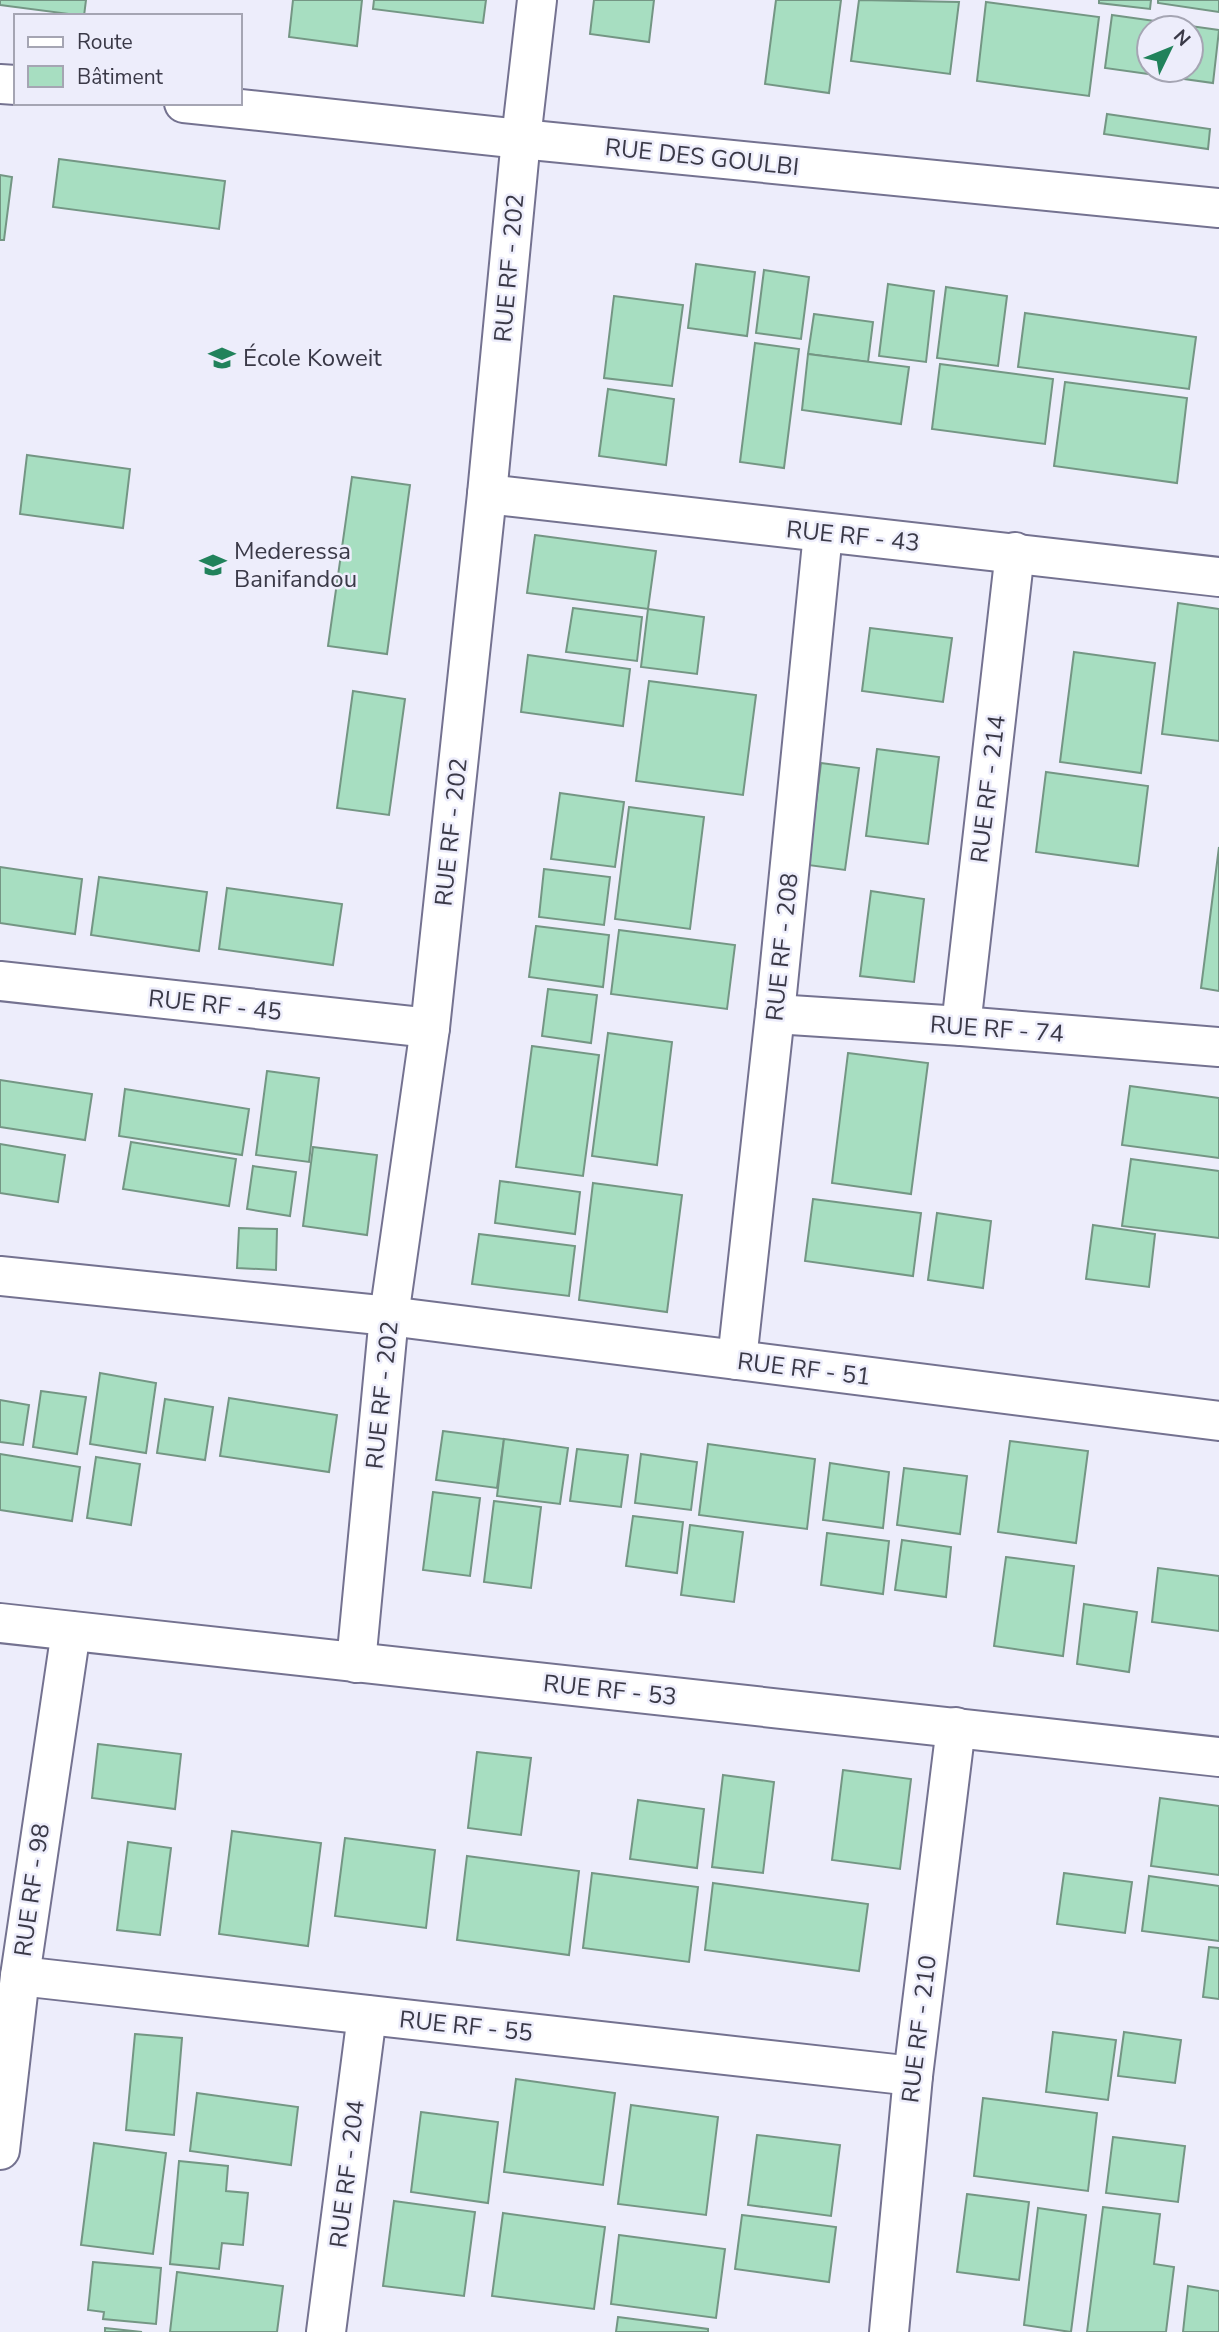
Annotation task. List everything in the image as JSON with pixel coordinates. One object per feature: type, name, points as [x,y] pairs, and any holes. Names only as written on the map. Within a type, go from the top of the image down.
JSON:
[{"type":"street","name":"RUE RF - 202","points":[[356,1663],[389,1316],[430,1028],[537,0]]},
{"type":"street","name":"RUE DES GOULBI","points":[[203,105],[1219,208]]},
{"type":"street","name":"RUE RF - 43","points":[[487,494],[1219,576]]},
{"type":"street","name":"RUE RF - 208","points":[[737,1360],[823,533]]},
{"type":"street","name":"RUE RF - 214","points":[[961,1026],[1015,552]]},
{"type":"street","name":"RUE RF - 45","points":[[0,982],[430,1028]]},
{"type":"street","name":"RUE RF - 74","points":[[775,1014],[1219,1047]]},
{"type":"street","name":"RUE RF - 51","points":[[0,1276],[389,1316],[1219,1421]]},
{"type":"street","name":"RUE RF - 53","points":[[0,1623],[1219,1757]]},
{"type":"street","name":"RUE RF - 98","points":[[0,2150],[20,1976],[71,1631]]},
{"type":"street","name":"RUE RF - 210","points":[[889,2332],[913,2076],[956,1727]]},
{"type":"street","name":"RUE RF - 55","points":[[20,1976],[913,2076]]},
{"type":"street","name":"RUE RF - 204","points":[[326,2332],[367,2015]]},
{"type":"building","points":[[0,0],[86,0],[84,14],[0,5]]},
{"type":"building","points":[[293,0],[362,0],[357,46],[289,37]]},
{"type":"building","points":[[374,0],[486,0],[483,23],[373,9]]},
{"type":"building","points":[[594,0],[654,0],[649,42],[590,34]]},
{"type":"building","points":[[776,0],[841,0],[829,93],[765,84]]},
{"type":"building","points":[[859,0],[959,2],[950,74],[851,61]]},
{"type":"building","points":[[1099,0],[1151,0],[1150,9],[1099,3]]},
{"type":"building","points":[[1158,0],[1219,0],[1219,12],[1158,3]]},
{"type":"building","points":[[986,2],[1099,17],[1089,96],[977,81]]},
{"type":"building","points":[[1112,15],[1135,18],[1135,72],[1105,68]]},
{"type":"building","points":[[1205,28],[1219,30],[1213,83],[1205,82]]},
{"type":"building","points":[[1107,114],[1210,129],[1208,149],[1104,134]]},
{"type":"building","points":[[59,159],[225,181],[219,229],[53,207]]},
{"type":"building","points":[[0,175],[12,177],[4,240],[0,240]]},
{"type":"building","points":[[696,264],[755,272],[747,336],[688,328]]},
{"type":"building","points":[[764,270],[809,277],[801,339],[756,333]]},
{"type":"building","points":[[888,284],[934,291],[926,362],[879,356]]},
{"type":"building","points":[[946,287],[1007,296],[998,366],[937,358]]},
{"type":"building","points":[[614,296],[683,305],[672,386],[604,378]]},
{"type":"building","points":[[1025,313],[1196,337],[1189,389],[1018,367]]},
{"type":"building","points":[[814,314],[873,322],[868,362],[808,354]]},
{"type":"building","points":[[755,343],[799,349],[784,468],[740,462]]},
{"type":"building","points":[[808,354],[909,367],[901,424],[802,410]]},
{"type":"building","points":[[940,364],[1053,379],[1045,444],[932,429]]},
{"type":"building","points":[[1065,382],[1187,398],[1177,483],[1054,466]]},
{"type":"building","points":[[608,389],[674,399],[666,465],[599,456]]},
{"type":"building","points":[[27,455],[130,469],[123,528],[20,514]]},
{"type":"building","points":[[352,477],[410,485],[387,654],[328,646]]},
{"type":"building","points":[[535,535],[656,551],[648,609],[527,593]]},
{"type":"building","points":[[1178,603],[1219,609],[1219,741],[1162,734]]},
{"type":"building","points":[[573,608],[642,617],[637,661],[566,652]]},
{"type":"building","points":[[648,609],[704,617],[697,674],[641,667]]},
{"type":"building","points":[[870,628],[952,638],[943,702],[862,691]]},
{"type":"building","points":[[1074,652],[1155,663],[1141,773],[1060,762]]},
{"type":"building","points":[[528,655],[630,669],[623,726],[521,712]]},
{"type":"building","points":[[649,681],[756,695],[743,795],[636,781]]},
{"type":"building","points":[[353,691],[405,699],[389,815],[337,808]]},
{"type":"building","points":[[877,749],[939,757],[928,844],[866,836]]},
{"type":"building","points":[[821,763],[859,768],[845,870],[808,865]]},
{"type":"building","points":[[1046,772],[1148,786],[1138,866],[1036,852]]},
{"type":"building","points":[[560,793],[624,802],[615,867],[551,859]]},
{"type":"building","points":[[629,807],[704,817],[690,929],[615,919]]},
{"type":"building","points":[[1219,847],[1219,991],[1201,988]]},
{"type":"building","points":[[0,867],[82,879],[75,934],[0,923]]},
{"type":"building","points":[[544,869],[610,877],[604,925],[539,917]]},
{"type":"building","points":[[99,877],[207,892],[199,951],[91,935]]},
{"type":"building","points":[[227,888],[342,904],[333,965],[219,949]]},
{"type":"building","points":[[871,891],[924,899],[914,982],[860,976]]},
{"type":"building","points":[[536,926],[609,935],[603,987],[529,977]]},
{"type":"building","points":[[619,930],[735,945],[727,1009],[611,994]]},
{"type":"building","points":[[548,989],[597,995],[591,1043],[542,1036]]},
{"type":"building","points":[[608,1033],[672,1042],[657,1165],[592,1156]]},
{"type":"building","points":[[532,1046],[599,1055],[583,1176],[516,1167]]},
{"type":"building","points":[[848,1053],[928,1063],[911,1194],[832,1183]]},
{"type":"building","points":[[267,1071],[319,1078],[309,1162],[256,1155]]},
{"type":"building","points":[[0,1080],[92,1094],[85,1140],[0,1127]]},
{"type":"building","points":[[1130,1086],[1219,1098],[1219,1158],[1122,1145]]},
{"type":"building","points":[[125,1089],[249,1109],[242,1155],[119,1136]]},
{"type":"building","points":[[131,1142],[236,1159],[229,1206],[123,1189]]},
{"type":"building","points":[[0,1144],[65,1155],[58,1202],[0,1193]]},
{"type":"building","points":[[313,1147],[377,1155],[367,1235],[303,1226]]},
{"type":"building","points":[[1131,1159],[1219,1171],[1219,1238],[1122,1226]]},
{"type":"building","points":[[253,1166],[296,1172],[290,1216],[247,1209]]},
{"type":"building","points":[[500,1181],[580,1192],[575,1234],[495,1223]]},
{"type":"building","points":[[593,1183],[682,1195],[667,1312],[579,1300]]},
{"type":"building","points":[[813,1199],[921,1213],[913,1276],[805,1261]]},
{"type":"building","points":[[937,1213],[991,1221],[983,1288],[928,1280]]},
{"type":"building","points":[[1093,1225],[1155,1234],[1149,1287],[1086,1279]]},
{"type":"building","points":[[239,1228],[277,1229],[276,1270],[237,1268]]},
{"type":"building","points":[[479,1234],[575,1246],[569,1296],[472,1284]]},
{"type":"building","points":[[100,1373],[156,1383],[146,1453],[90,1444]]},
{"type":"building","points":[[41,1391],[86,1397],[77,1454],[33,1447]]},
{"type":"building","points":[[229,1398],[337,1415],[329,1472],[220,1456]]},
{"type":"building","points":[[165,1399],[213,1407],[205,1460],[157,1453]]},
{"type":"building","points":[[0,1400],[29,1405],[23,1445],[0,1442]]},
{"type":"building","points":[[443,1431],[504,1439],[497,1488],[436,1480]]},
{"type":"building","points":[[504,1439],[568,1448],[560,1504],[497,1496]]},
{"type":"building","points":[[1010,1441],[1088,1451],[1076,1543],[998,1532]]},
{"type":"building","points":[[708,1444],[815,1459],[807,1529],[699,1515]]},
{"type":"building","points":[[577,1449],[628,1455],[621,1507],[570,1501]]},
{"type":"building","points":[[0,1454],[80,1467],[72,1521],[0,1510]]},
{"type":"building","points":[[641,1454],[697,1462],[691,1510],[635,1503]]},
{"type":"building","points":[[96,1457],[140,1464],[131,1525],[87,1518]]},
{"type":"building","points":[[830,1463],[889,1472],[883,1528],[823,1520]]},
{"type":"building","points":[[904,1468],[967,1476],[960,1534],[897,1525]]},
{"type":"building","points":[[433,1492],[480,1498],[470,1576],[423,1570]]},
{"type":"building","points":[[494,1501],[541,1507],[531,1588],[484,1582]]},
{"type":"building","points":[[633,1516],[683,1522],[677,1573],[626,1566]]},
{"type":"building","points":[[690,1525],[743,1532],[734,1602],[681,1595]]},
{"type":"building","points":[[827,1533],[889,1541],[883,1594],[821,1585]]},
{"type":"building","points":[[902,1540],[951,1547],[946,1597],[895,1590]]},
{"type":"building","points":[[1006,1557],[1074,1566],[1063,1656],[994,1646]]},
{"type":"building","points":[[1158,1568],[1219,1576],[1219,1631],[1152,1622]]},
{"type":"building","points":[[1084,1604],[1137,1612],[1129,1672],[1077,1664]]},
{"type":"building","points":[[98,1744],[181,1754],[175,1809],[92,1798]]},
{"type":"building","points":[[477,1752],[531,1758],[521,1835],[468,1828]]},
{"type":"building","points":[[843,1770],[911,1779],[900,1869],[832,1860]]},
{"type":"building","points":[[723,1775],[774,1782],[763,1873],[712,1867]]},
{"type":"building","points":[[1160,1798],[1219,1806],[1219,1875],[1151,1866]]},
{"type":"building","points":[[638,1800],[704,1809],[697,1868],[630,1859]]},
{"type":"building","points":[[232,1831],[321,1843],[308,1946],[219,1934]]},
{"type":"building","points":[[345,1838],[435,1850],[426,1928],[335,1916]]},
{"type":"building","points":[[128,1842],[171,1848],[160,1935],[117,1930]]},
{"type":"building","points":[[467,1856],[579,1871],[569,1955],[457,1940]]},
{"type":"building","points":[[592,1873],[698,1887],[689,1962],[583,1948]]},
{"type":"building","points":[[1064,1873],[1132,1882],[1125,1933],[1057,1924]]},
{"type":"building","points":[[1149,1876],[1219,1886],[1219,1941],[1142,1931]]},
{"type":"building","points":[[713,1883],[868,1904],[859,1971],[705,1950]]},
{"type":"building","points":[[1209,1947],[1219,1948],[1219,1999],[1203,1997]]},
{"type":"building","points":[[1053,2032],[1116,2040],[1108,2100],[1046,2092]]},
{"type":"building","points":[[1124,2032],[1181,2040],[1175,2083],[1118,2076]]},
{"type":"building","points":[[135,2034],[182,2038],[174,2135],[126,2130]]},
{"type":"building","points":[[516,2079],[615,2093],[603,2185],[504,2172]]},
{"type":"building","points":[[197,2093],[298,2107],[291,2165],[190,2151]]},
{"type":"building","points":[[983,2098],[1097,2113],[1088,2191],[974,2176]]},
{"type":"building","points":[[631,2105],[718,2117],[706,2215],[618,2204]]},
{"type":"building","points":[[421,2112],[498,2122],[488,2203],[411,2192]]},
{"type":"building","points":[[757,2135],[840,2145],[831,2216],[748,2205]]},
{"type":"building","points":[[1113,2137],[1185,2146],[1178,2202],[1106,2193]]},
{"type":"building","points":[[94,2143],[166,2153],[153,2254],[81,2245]]},
{"type":"building","points":[[179,2161],[228,2166],[226,2191],[248,2193],[243,2245],[222,2243],[219,2269],[170,2264]]},
{"type":"building","points":[[967,2194],[1029,2202],[1019,2280],[957,2272]]},
{"type":"building","points":[[394,2201],[475,2212],[464,2296],[383,2286]]},
{"type":"building","points":[[1103,2207],[1160,2214],[1154,2264],[1174,2267],[1166,2332],[1087,2332]]},
{"type":"building","points":[[1038,2208],[1086,2215],[1071,2332],[1024,2325]]},
{"type":"building","points":[[503,2213],[605,2227],[594,2309],[492,2296]]},
{"type":"building","points":[[742,2215],[836,2227],[829,2282],[735,2269]]},
{"type":"building","points":[[619,2235],[725,2249],[716,2318],[611,2304]]},
{"type":"building","points":[[93,2262],[161,2268],[156,2324],[103,2319],[104,2312],[88,2310]]},
{"type":"building","points":[[177,2272],[283,2286],[277,2332],[170,2332]]},
{"type":"building","points":[[1188,2286],[1219,2291],[1219,2332],[1183,2332]]},
{"type":"building","points":[[618,2317],[708,2329],[708,2332],[616,2332]]},
{"type":"building","points":[[105,2328],[142,2332],[105,2332]]},
{"type":"place","name":"École Koweit","points":[[222,358]]},
{"type":"place","name":"Mederessa Banifandou","points":[[213,565]]}]
